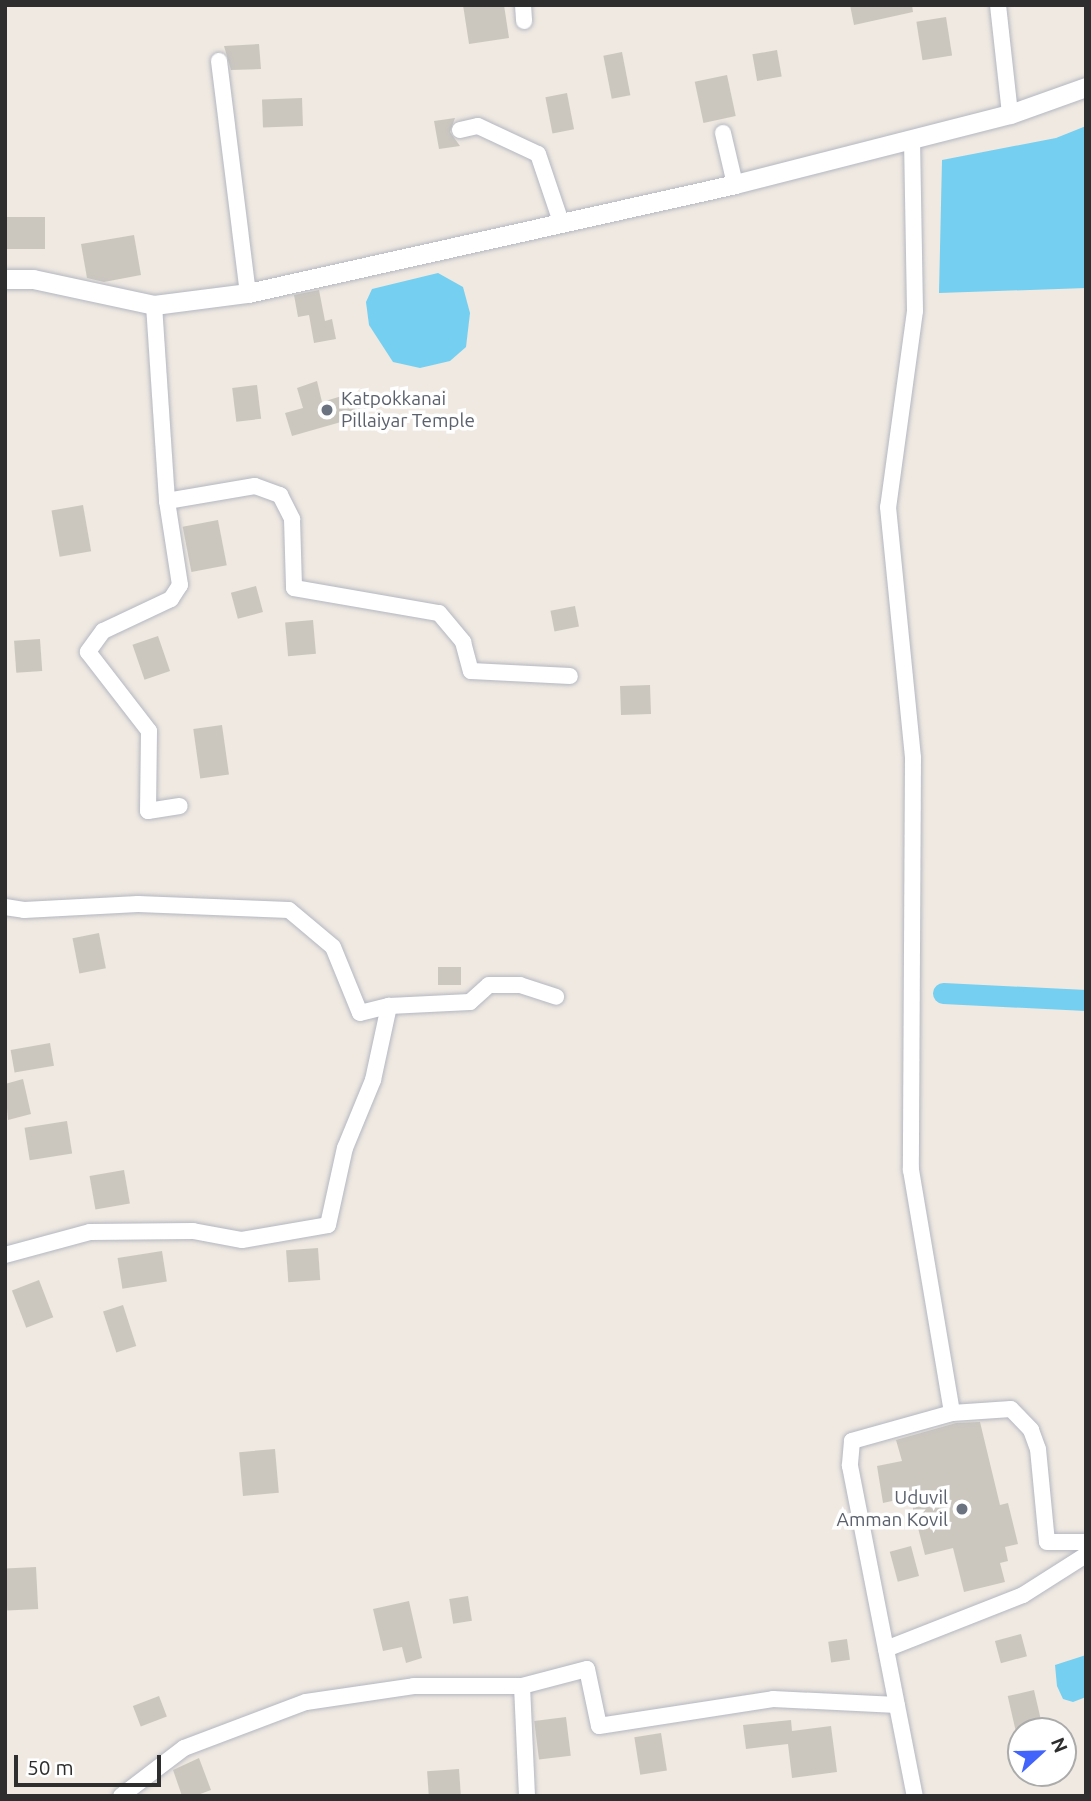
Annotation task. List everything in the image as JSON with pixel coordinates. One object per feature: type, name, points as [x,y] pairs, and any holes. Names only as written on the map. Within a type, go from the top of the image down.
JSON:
[{"type":"street","points":[[998,5],[1010,114]]},
{"type":"street","points":[[219,61],[248,293]]},
{"type":"street","points":[[5,279],[33,279],[154,305],[248,293],[736,184],[1010,114],[1086,87]]},
{"type":"street","points":[[460,130],[478,126],[538,154],[561,222]]},
{"type":"street","points":[[723,133],[736,184]]},
{"type":"street","points":[[912,139],[915,311],[888,507],[913,758],[911,1170],[952,1413]]},
{"type":"street","points":[[154,305],[167,501],[180,585],[171,599],[103,631],[88,652],[149,731],[148,811],[180,806]]},
{"type":"street","points":[[167,501],[255,486],[280,495],[292,519],[294,587],[439,613],[463,642],[471,671],[570,676]]},
{"type":"street","points":[[5,907],[24,910],[138,904],[289,909],[333,947],[360,1013],[389,1006],[470,1002],[489,985],[520,985],[556,997]]},
{"type":"street","points":[[5,1255],[90,1232],[193,1231],[242,1240],[328,1225],[345,1148],[373,1080],[389,1006]]},
{"type":"street","points":[[915,1796],[850,1466],[852,1441],[952,1413],[1011,1409],[1031,1430],[1038,1449],[1047,1542],[1086,1542]]},
{"type":"street","points":[[886,1649],[1023,1595],[1086,1555]]},
{"type":"street","points":[[121,1796],[184,1748],[306,1702],[414,1686],[522,1686],[587,1669],[598,1726],[773,1699],[897,1705]]},
{"type":"street","points":[[522,1686],[527,1796]]},
{"type":"water","points":[[1086,126],[1086,288],[939,293],[942,160],[1056,138]]},
{"type":"water","points":[[438,273],[463,287],[470,313],[466,347],[450,361],[420,368],[393,362],[369,325],[366,302],[372,289]]},
{"type":"water","points":[[1086,1655],[1086,1697],[1073,1702],[1063,1699],[1057,1686],[1055,1665]]},
{"type":"building","points":[[463,5],[504,5],[509,38],[469,44]]},
{"type":"building","points":[[850,5],[912,5],[913,12],[854,25]]},
{"type":"building","points":[[946,17],[952,56],[922,60],[916,22]]},
{"type":"building","points":[[259,44],[261,69],[231,70],[224,46]]},
{"type":"building","points":[[777,50],[782,77],[757,81],[752,54]]},
{"type":"building","points":[[622,52],[630,95],[612,99],[603,56]]},
{"type":"building","points":[[727,75],[736,116],[703,123],[695,82]]},
{"type":"building","points":[[567,93],[574,129],[552,134],[545,97]]},
{"type":"building","points":[[302,98],[303,126],[263,127],[262,99]]},
{"type":"building","points":[[455,118],[450,132],[460,146],[439,149],[434,121]]},
{"type":"building","points":[[5,217],[45,217],[45,249],[5,249]]},
{"type":"building","points":[[134,235],[141,275],[104,282],[87,278],[81,244]]},
{"type":"building","points":[[319,290],[325,321],[332,319],[336,339],[314,343],[309,315],[298,317],[294,295]]},
{"type":"building","name":"Katpokkanai Pillaiyar Temple","points":[[317,381],[322,402],[355,392],[362,416],[292,436],[285,413],[303,408],[297,388]]},
{"type":"building","points":[[257,385],[261,419],[236,422],[232,388]]},
{"type":"building","points":[[83,505],[91,551],[60,557],[51,511]]},
{"type":"building","points":[[218,520],[227,565],[191,572],[183,527]]},
{"type":"building","points":[[256,586],[263,612],[238,619],[231,593]]},
{"type":"building","points":[[575,606],[579,627],[554,631],[550,611]]},
{"type":"building","points":[[313,620],[316,654],[288,656],[285,622]]},
{"type":"building","points":[[158,636],[170,671],[145,680],[132,645]]},
{"type":"building","points":[[40,639],[42,671],[16,673],[14,641]]},
{"type":"building","points":[[650,685],[651,714],[621,715],[620,686]]},
{"type":"building","points":[[222,725],[229,775],[200,779],[193,729]]},
{"type":"building","points":[[99,933],[106,968],[79,973],[72,938]]},
{"type":"building","points":[[438,967],[461,967],[461,985],[438,985]]},
{"type":"building","points":[[50,1043],[54,1066],[15,1073],[11,1050]]},
{"type":"building","points":[[23,1079],[31,1114],[8,1120],[5,1084]]},
{"type":"building","points":[[67,1121],[72,1154],[30,1160],[25,1128]]},
{"type":"building","points":[[124,1170],[130,1203],[95,1210],[90,1176]]},
{"type":"building","points":[[318,1248],[320,1280],[288,1282],[286,1250]]},
{"type":"building","points":[[162,1251],[167,1282],[122,1289],[118,1258]]},
{"type":"building","points":[[39,1280],[53,1317],[26,1328],[12,1290]]},
{"type":"building","points":[[123,1305],[136,1346],[116,1352],[103,1311]]},
{"type":"building","name":"Uduvil Amman Kovil","points":[[980,1422],[1000,1505],[1008,1503],[1018,1544],[1005,1547],[1008,1561],[1000,1563],[1005,1582],[964,1592],[953,1548],[925,1555],[910,1497],[883,1503],[877,1466],[902,1461],[896,1440],[956,1423]]},
{"type":"building","points":[[275,1449],[279,1493],[243,1496],[239,1452]]},
{"type":"building","points":[[911,1546],[919,1576],[898,1582],[890,1552]]},
{"type":"building","points":[[36,1567],[38,1609],[7,1611],[5,1569]]},
{"type":"building","points":[[468,1596],[472,1621],[453,1624],[449,1599]]},
{"type":"building","points":[[409,1601],[422,1658],[406,1663],[402,1647],[383,1651],[373,1609]]},
{"type":"building","points":[[1021,1634],[1027,1656],[1001,1663],[995,1641]]},
{"type":"building","points":[[847,1639],[850,1660],[831,1662],[828,1642]]},
{"type":"building","points":[[1034,1690],[1040,1717],[1013,1717],[1008,1696]]},
{"type":"building","points":[[159,1696],[167,1717],[141,1727],[133,1706]]},
{"type":"building","points":[[566,1717],[571,1756],[539,1760],[534,1721]]},
{"type":"building","points":[[791,1720],[792,1731],[831,1726],[837,1772],[792,1778],[788,1744],[746,1749],[743,1725]]},
{"type":"building","points":[[661,1733],[667,1771],[640,1775],[634,1737]]},
{"type":"building","points":[[199,1758],[211,1790],[195,1796],[182,1796],[173,1770]]},
{"type":"building","points":[[459,1769],[461,1796],[429,1796],[427,1771]]},
{"type":"waterway","points":[[943,993],[1086,1000]]},
{"type":"place","name":"Katpokkanai Pillaiyar Temple","points":[[327,410]]},
{"type":"place","name":"Uduvil Amman Kovil","points":[[962,1509]]}]
